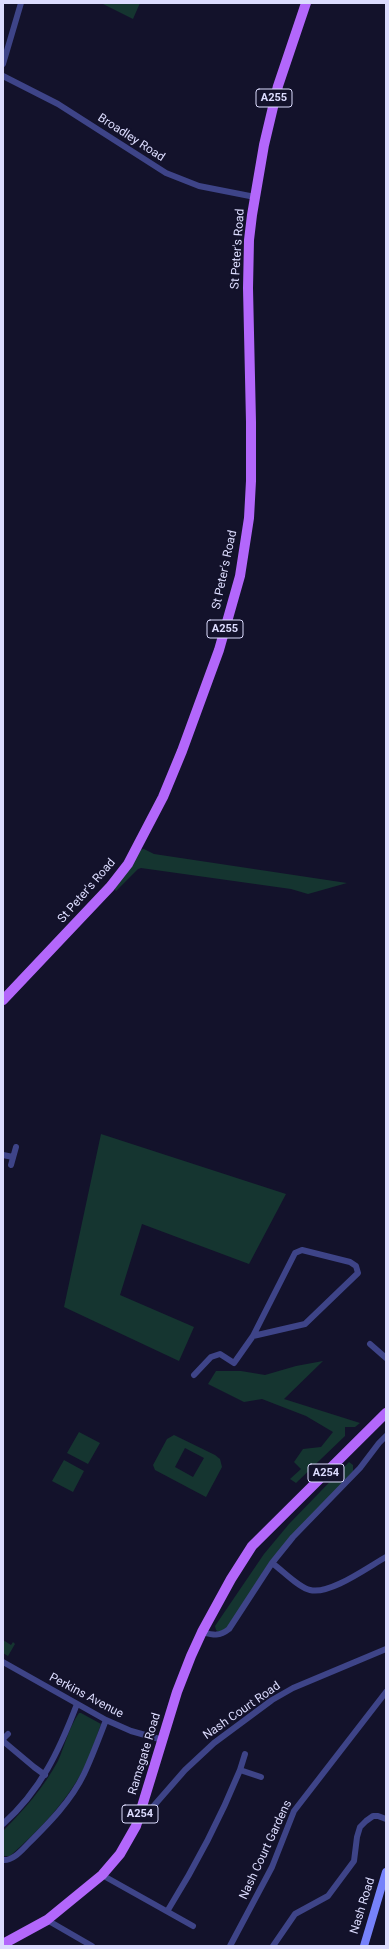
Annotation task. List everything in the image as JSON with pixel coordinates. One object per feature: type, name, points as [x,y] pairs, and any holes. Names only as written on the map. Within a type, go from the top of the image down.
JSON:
[{"type":"main road","name":"A255","points":[[255,197],[264,145],[278,86],[306,3]]},
{"type":"main road","name":"St Peter's Road","points":[[3,1000],[98,901],[128,864],[163,797],[182,751],[219,650],[240,576],[249,518],[251,481],[251,422],[248,288],[249,240],[255,197]]},
{"type":"main road","name":"Ramsgate Road","points":[[3,1944],[47,1920],[102,1875],[120,1854],[136,1826],[178,1692],[202,1632],[231,1579],[252,1546],[386,1413]]},
{"type":"street","points":[[3,64],[22,3]]},
{"type":"street","name":"Broadley Road","points":[[3,76],[58,104],[166,173],[199,186],[255,197]]},
{"type":"street","points":[[11,1165],[16,1147]]},
{"type":"street","points":[[3,1155],[13,1157]]},
{"type":"street","points":[[194,1375],[211,1357],[220,1354],[234,1363],[253,1336],[295,1253],[302,1250],[350,1262],[356,1266],[358,1273],[305,1324],[253,1336]]},
{"type":"street","points":[[370,1344],[386,1358]]},
{"type":"street","points":[[202,1632],[216,1636],[223,1634],[229,1629],[272,1563],[293,1537],[358,1466],[367,1461],[379,1443],[386,1436]]},
{"type":"street","points":[[272,1563],[304,1588],[317,1590],[335,1586],[386,1557]]},
{"type":"street","name":"Nash Court Road","points":[[136,1826],[151,1811],[185,1770],[214,1743],[272,1700],[293,1688],[385,1651]]},
{"type":"street","name":"Perkins Avenue","points":[[3,1662],[106,1720],[131,1731],[163,1740]]},
{"type":"street","name":"Nash Court Gardens","points":[[230,1946],[272,1867],[294,1811],[386,1692]]},
{"type":"street","points":[[3,1824],[14,1814],[45,1775],[61,1745],[77,1704]]},
{"type":"street","points":[[3,1860],[10,1859],[22,1849],[50,1823],[65,1804],[83,1776],[106,1720]]},
{"type":"street","points":[[8,1734],[3,1740],[45,1775]]},
{"type":"street","points":[[168,1910],[209,1841],[223,1812],[246,1754]]},
{"type":"street","points":[[240,1770],[261,1777]]},
{"type":"street","points":[[273,1946],[295,1914],[325,1899],[354,1861],[357,1837],[360,1827],[373,1816],[382,1816],[386,1819]]},
{"type":"street","name":"Nash Road","points":[[364,1946],[386,1872]]},
{"type":"street","points":[[102,1875],[168,1910],[193,1926]]},
{"type":"street","points":[[47,1920],[92,1946]]},
{"type":"green space","points":[[101,3],[140,3],[133,19]]},
{"type":"green space","points":[[144,849],[154,854],[347,883],[308,894],[291,889],[141,868],[138,869],[116,891],[112,886],[138,850]]},
{"type":"green space","points":[[101,1134],[286,1194],[249,1264],[142,1224],[120,1295],[194,1327],[179,1361],[64,1307]]},
{"type":"green space","points":[[323,1361],[284,1399],[360,1423],[355,1427],[345,1427],[345,1436],[296,1483],[290,1479],[301,1469],[294,1462],[303,1449],[321,1447],[333,1432],[306,1416],[262,1399],[244,1402],[208,1384],[216,1371],[241,1371],[265,1375],[296,1366]]},
{"type":"green space","points":[[79,1432],[100,1443],[88,1464],[67,1453]]},
{"type":"green space","points":[[174,1435],[215,1455],[220,1459],[222,1467],[206,1497],[155,1470],[153,1465],[167,1439]],"holes":[[[185,1448],[204,1458],[193,1477],[175,1467]]]},
{"type":"green space","points":[[64,1460],[84,1471],[73,1492],[52,1481]]},
{"type":"green space","points":[[349,1462],[353,1465],[353,1472],[270,1561],[227,1629],[220,1633],[216,1630],[215,1626],[264,1554],[289,1524]]},
{"type":"green space","points":[[3,1640],[11,1645],[13,1642],[15,1644],[8,1656],[3,1653]]},
{"type":"green space","points":[[79,1713],[101,1724],[86,1765],[68,1794],[50,1816],[31,1837],[10,1856],[4,1856],[3,1831],[33,1798],[52,1771],[58,1761],[72,1724]]}]
